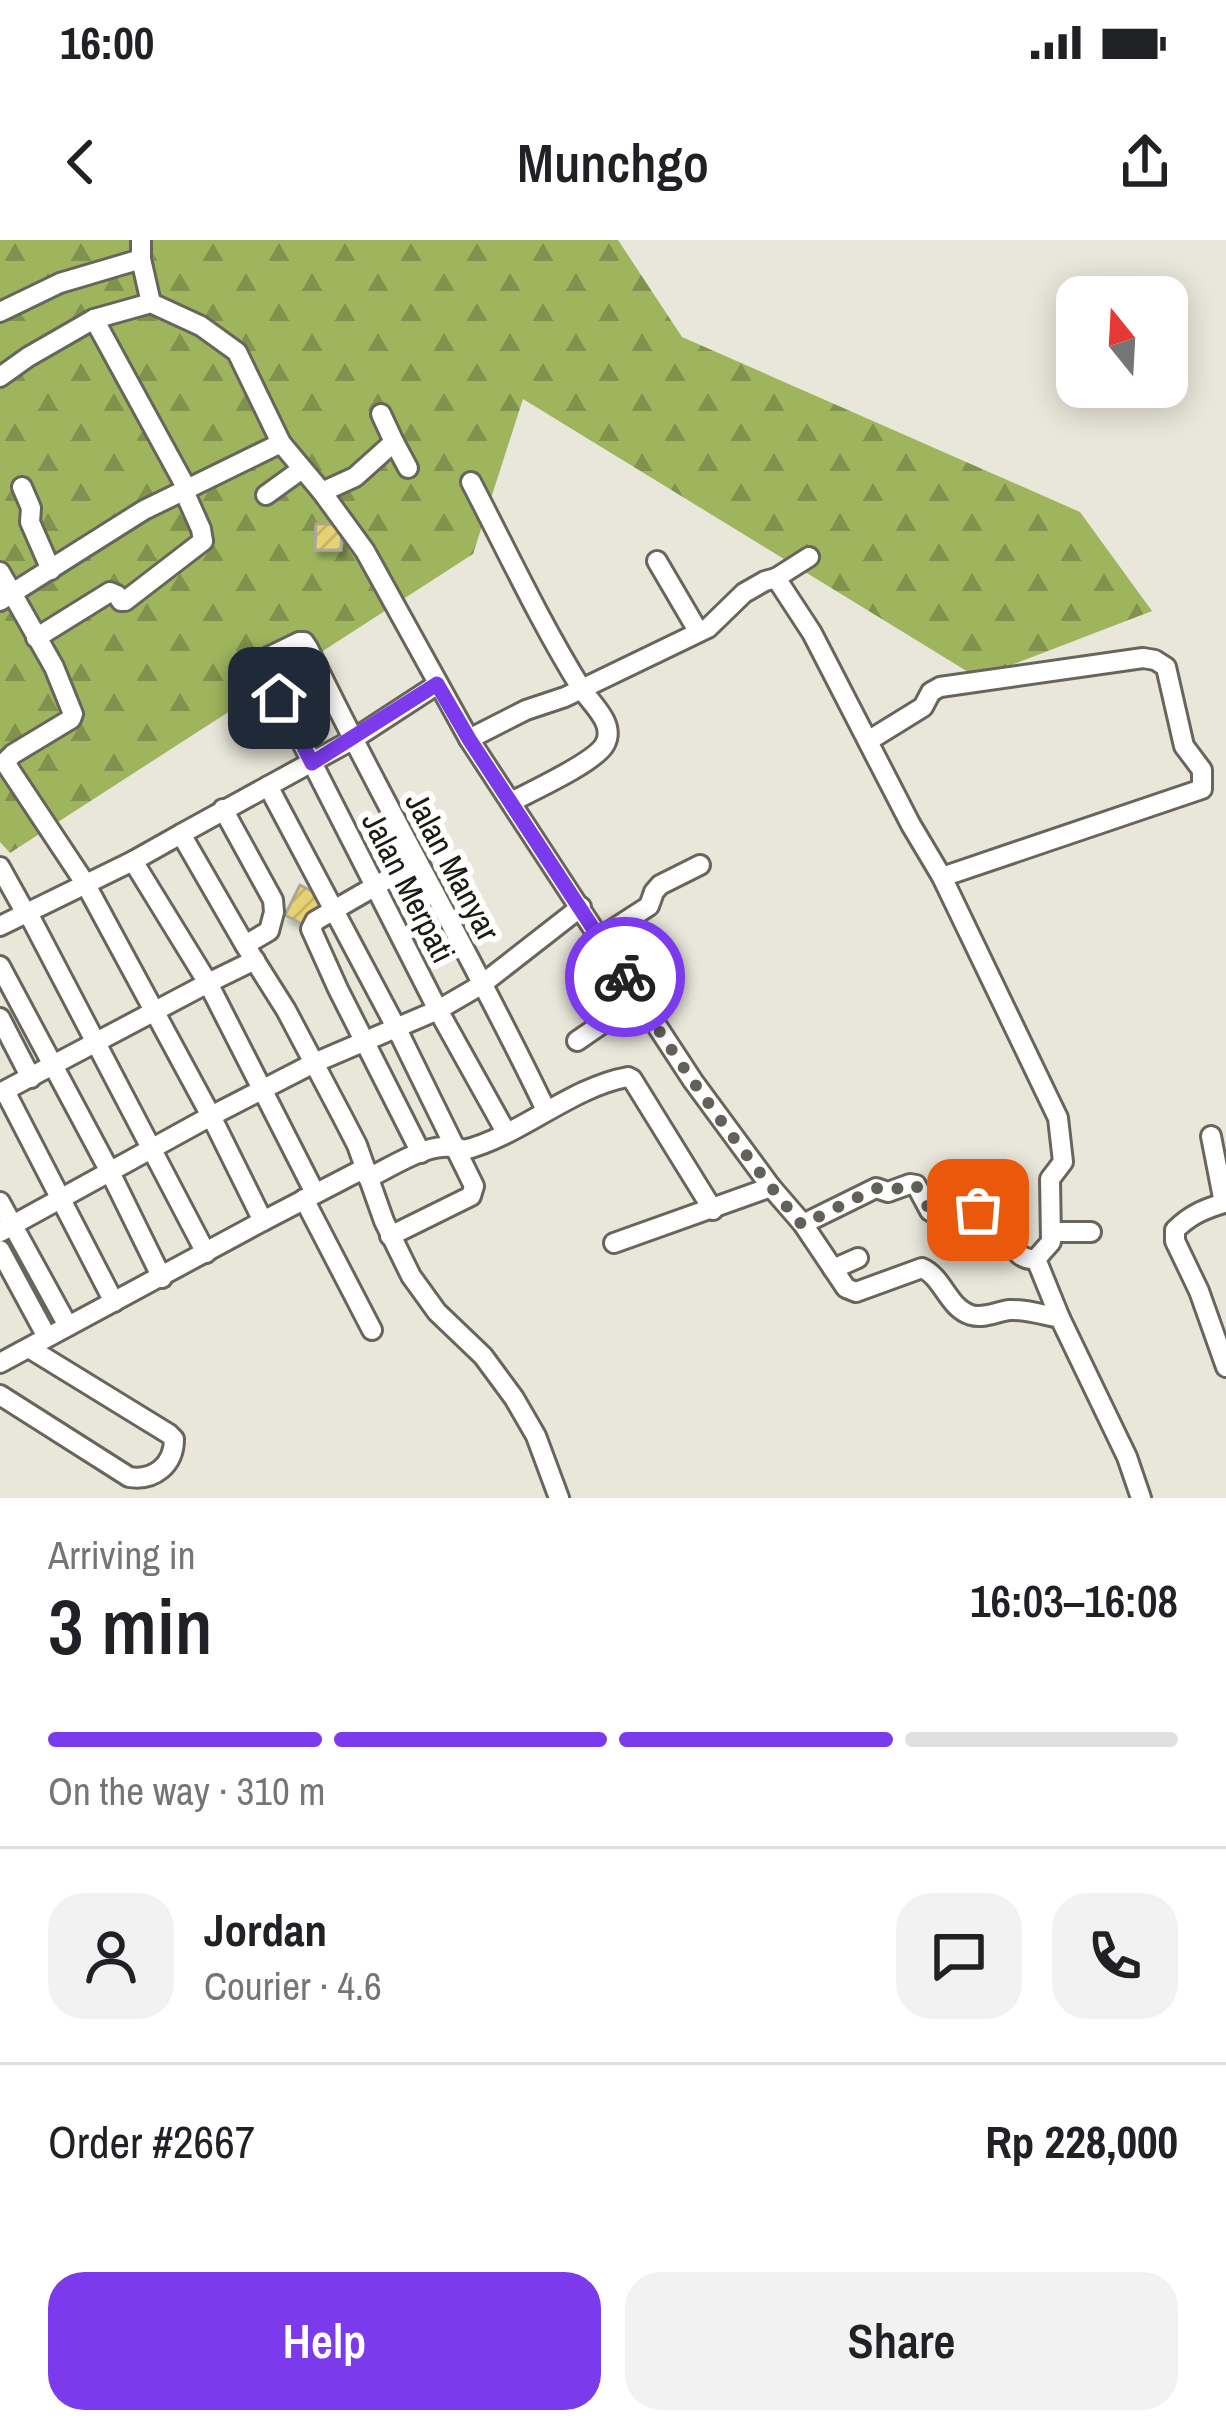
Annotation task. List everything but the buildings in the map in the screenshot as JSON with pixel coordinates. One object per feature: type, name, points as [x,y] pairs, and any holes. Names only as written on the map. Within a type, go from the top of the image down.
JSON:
[{"type":"street","points":[[0,312],[141,249],[151,303]]},
{"type":"street","points":[[0,377],[94,319],[151,303],[201,326],[237,352],[281,443],[365,551],[469,739],[638,999],[693,1082],[846,1288],[856,1292],[922,1268],[975,1316],[1016,1310],[1060,1318]]},
{"type":"street","points":[[36,638],[110,592],[124,601],[204,538],[186,490],[94,319]]},
{"type":"street","points":[[381,414],[408,468]]},
{"type":"street","points":[[322,492],[355,477],[394,442]]},
{"type":"street","points":[[6,598],[144,510],[281,443]]},
{"type":"street","points":[[266,495],[302,469]]},
{"type":"street","points":[[471,482],[581,689],[607,725],[603,747],[587,760],[511,802]]},
{"type":"street","points":[[22,487],[31,508],[30,523],[51,570]]},
{"type":"street","points":[[469,739],[698,631],[716,621],[744,593],[809,557]]},
{"type":"street","points":[[657,561],[698,631]]},
{"type":"street","points":[[0,572],[6,598],[54,668],[73,714],[13,754],[8,767],[86,883],[263,1221]]},
{"type":"street","points":[[776,578],[812,633],[942,877],[1058,1118],[1063,1162],[1050,1179],[1051,1245],[1036,1259],[1027,1260],[1014,1252],[1006,1239],[993,1241],[970,1200],[934,1213],[916,1185],[910,1184],[888,1192],[876,1188],[802,1225]]},
{"type":"street","name":"Jalan Merpati","points":[[308,648],[299,642],[268,657],[263,666],[438,1010],[506,1132]]},
{"type":"street","name":"Jalan Manyar","points":[[308,648],[352,740],[517,1048],[544,1112]]},
{"type":"street","points":[[868,741],[923,707],[931,692],[940,687],[1143,658],[1166,667],[1184,746],[1202,770],[1202,790],[942,877]]},
{"type":"street","points":[[2,919],[133,861],[352,740],[437,684]]},
{"type":"street","points":[[268,786],[397,1029],[475,1192],[390,1236]]},
{"type":"street","points":[[114,1302],[3,1092],[208,983],[250,952],[269,931],[273,901],[223,809]]},
{"type":"street","points":[[182,833],[286,1010],[357,1145],[390,1236],[426,1298],[483,1356],[514,1398],[536,1436],[559,1498]]},
{"type":"street","points":[[133,861],[208,983],[263,1089],[372,1330]]},
{"type":"street","points":[[417,862],[315,921],[311,932],[421,1153]]},
{"type":"street","points":[[601,937],[649,906],[660,885],[700,865]]},
{"type":"street","points":[[0,867],[206,1252]]},
{"type":"street","points":[[6,1228],[263,1089],[438,1010],[481,985],[581,907]]},
{"type":"street","points":[[0,966],[162,1278]]},
{"type":"street","points":[[577,1041],[638,999]]},
{"type":"street","points":[[0,1018],[31,1078]]},
{"type":"street","points":[[0,1364],[310,1196],[435,1148],[472,1148],[628,1077],[712,1210]]},
{"type":"street","points":[[1211,1136],[1225,1202],[1184,1220],[1175,1230],[1174,1241],[1199,1291],[1226,1367]]},
{"type":"street","points":[[614,1243],[771,1187]]},
{"type":"street","points":[[0,1202],[6,1228],[68,1326]]},
{"type":"street","points":[[1052,1232],[1090,1232]]},
{"type":"street","points":[[0,1250],[47,1337]]},
{"type":"street","points":[[832,1269],[858,1258]]},
{"type":"street","points":[[1036,1259],[1127,1456],[1141,1498]]},
{"type":"street","points":[[0,1395],[129,1477],[151,1477],[172,1456],[174,1439],[169,1434],[28,1348]]},
{"type":"green space","points":[[0,240],[618,240],[682,337],[1080,512],[1152,611],[978,678],[523,399],[473,554],[10,853],[0,842]]},
{"type":"way so far","points":[[625,977],[693,1082],[802,1225],[876,1188],[891,1192],[910,1184],[916,1185],[934,1213],[965,1200],[978,1210]]},
{"type":"route","points":[[279,698],[312,763],[437,684],[625,977]]}]
